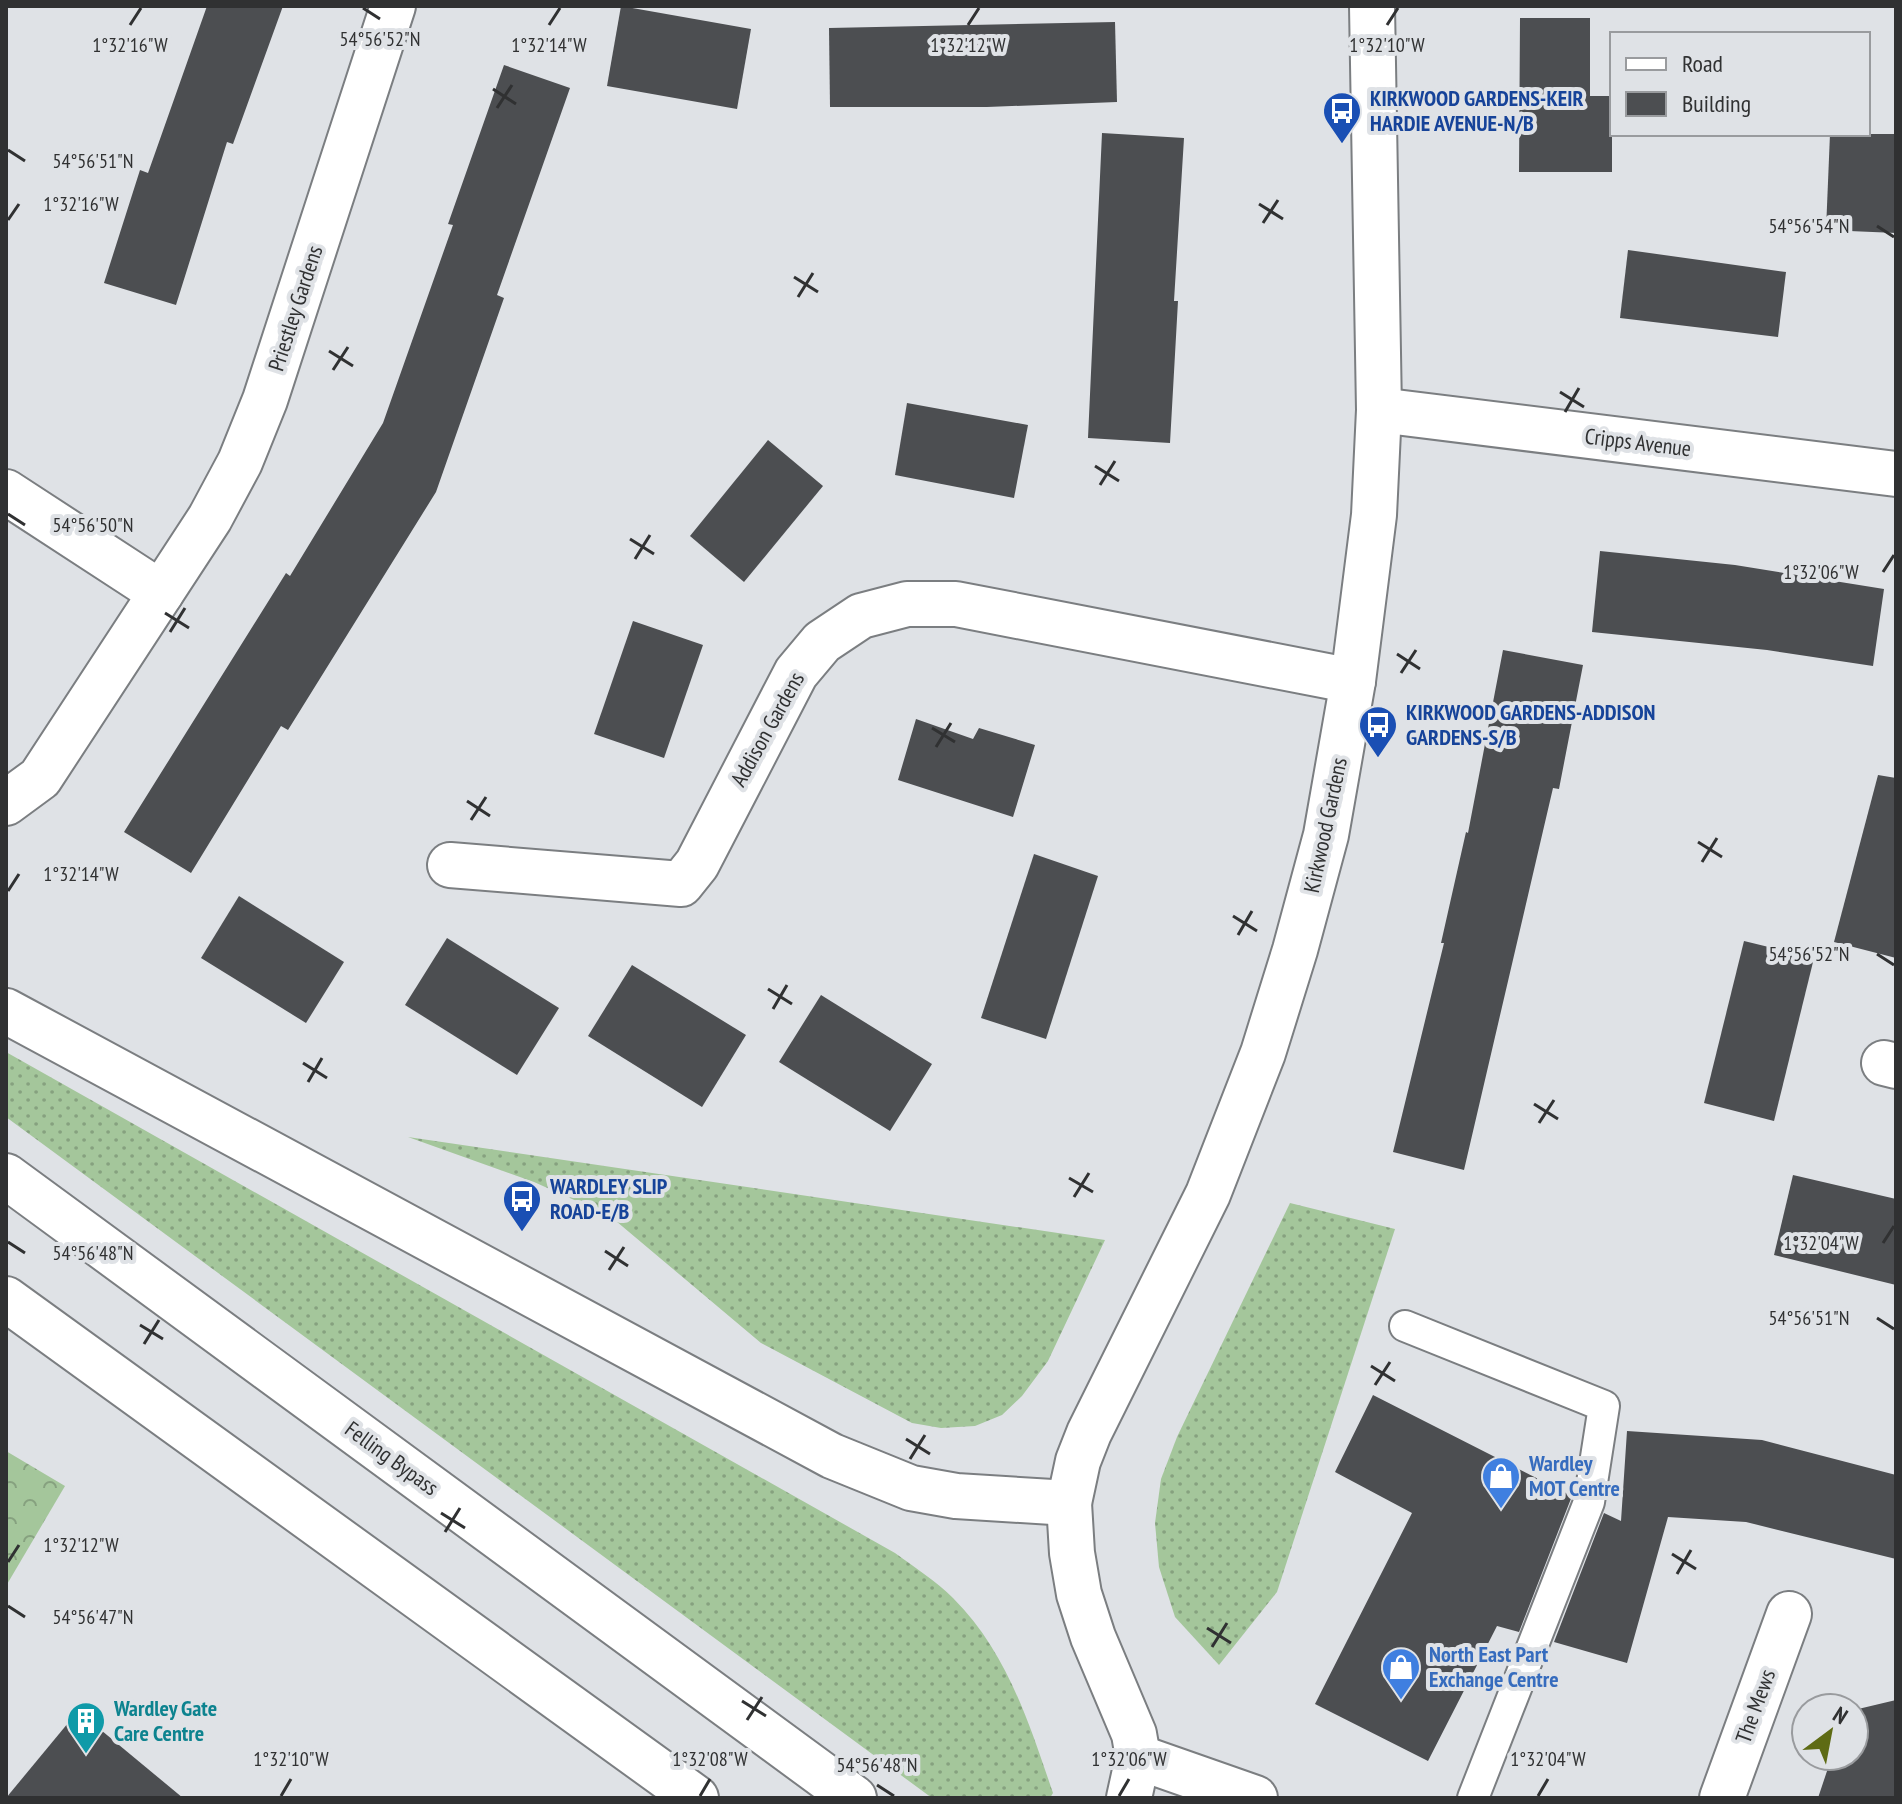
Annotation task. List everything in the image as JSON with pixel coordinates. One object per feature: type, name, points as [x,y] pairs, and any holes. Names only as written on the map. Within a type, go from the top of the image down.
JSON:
[{"type":"main road","name":"Priestley Gardens","points":[[6,803],[40,778],[210,518],[240,462],[265,400],[393,6]]},
{"type":"main road","name":"Kirkwood Gardens","points":[[1134,1777],[1126,1713],[1093,1637],[1079,1594],[1072,1553],[1069,1503],[1078,1461],[1089,1433],[1208,1194],[1263,1053],[1326,835],[1353,681],[1374,515],[1379,410],[1372,6]]},
{"type":"main road","name":"Cripps Avenue","points":[[1379,410],[1896,474]]},
{"type":"main road","points":[[6,492],[161,593]]},
{"type":"main road","name":"Addison Gardens","points":[[450,865],[681,884],[697,864],[796,673],[822,642],[861,616],[907,604],[956,604],[1353,681]]},
{"type":"main road","points":[[6,1011],[832,1456],[875,1476],[911,1488],[956,1496],[1069,1503]]},
{"type":"main road","name":"Felling Bypass","points":[[6,1176],[854,1798]]},
{"type":"main road","points":[[6,1299],[696,1798]]},
{"type":"main road","name":"The Mews","points":[[1722,1798],[1789,1614]]},
{"type":"main road","points":[[1134,1777],[1255,1798]]},
{"type":"lane","points":[[1405,1326],[1604,1406],[1589,1502],[1473,1798]]},
{"type":"green space","points":[[6,1052],[895,1553],[953,1598],[988,1641],[1025,1715],[1053,1793],[1050,1798],[932,1798],[6,1117]]},
{"type":"green space","points":[[408,1137],[1105,1240],[1048,1361],[1022,1396],[1002,1415],[975,1426],[941,1428],[912,1423],[761,1343],[610,1216],[534,1182]]},
{"type":"green space","points":[[1290,1203],[1395,1229],[1277,1592],[1219,1665],[1175,1617],[1159,1567],[1155,1523],[1161,1479],[1177,1437]]},
{"type":"green space","points":[[6,1451],[65,1486],[6,1586]]},
{"type":"building","points":[[207,6],[283,6],[233,144],[227,142],[176,305],[104,283],[140,170],[148,173]]},
{"type":"building","points":[[621,6],[751,29],[737,109],[607,86]]},
{"type":"building","points":[[1520,18],[1590,18],[1590,96],[1610,96],[1612,172],[1519,172]]},
{"type":"building","points":[[1115,22],[1117,102],[987,107],[830,107],[829,28]]},
{"type":"building","points":[[504,65],[570,88],[497,295],[504,298],[436,492],[288,730],[281,726],[191,873],[124,832],[286,573],[290,576],[383,423],[453,225],[448,224]]},
{"type":"building","points":[[1102,133],[1184,138],[1174,301],[1178,301],[1170,443],[1088,438]]},
{"type":"building","points":[[1896,134],[1896,233],[1826,230],[1830,136]]},
{"type":"building","points":[[1628,250],[1786,272],[1778,337],[1620,318]]},
{"type":"building","points":[[907,403],[1028,425],[1014,498],[895,475]]},
{"type":"building","points":[[768,440],[823,486],[744,582],[690,536]]},
{"type":"building","points":[[1600,551],[1735,565],[1884,589],[1873,666],[1767,650],[1592,632]]},
{"type":"building","points":[[633,621],[703,645],[664,758],[594,734]]},
{"type":"building","points":[[1503,650],[1583,665],[1559,789],[1553,788],[1464,1170],[1393,1152],[1444,943],[1441,943],[1468,833]]},
{"type":"building","points":[[916,719],[973,739],[979,728],[1035,745],[1013,817],[898,780]]},
{"type":"building","points":[[1878,775],[1896,778],[1896,958],[1834,942]]},
{"type":"building","points":[[1034,854],[1098,876],[1046,1039],[981,1018]]},
{"type":"building","points":[[239,896],[344,962],[306,1023],[201,958]]},
{"type":"building","points":[[447,938],[559,1008],[517,1075],[405,1005]]},
{"type":"building","points":[[1744,941],[1814,958],[1774,1121],[1704,1103]]},
{"type":"building","points":[[632,965],[746,1035],[702,1107],[588,1036]]},
{"type":"building","points":[[821,995],[932,1064],[890,1131],[779,1062]]},
{"type":"building","points":[[1793,1175],[1896,1199],[1896,1285],[1774,1255]]},
{"type":"building","points":[[1373,1395],[1572,1496],[1519,1632],[1497,1626],[1428,1761],[1315,1704],[1412,1513],[1335,1472]]},
{"type":"building","points":[[1627,1431],[1762,1440],[1896,1475],[1896,1559],[1746,1522],[1668,1517],[1627,1663],[1554,1642],[1604,1513],[1621,1521]]},
{"type":"building","points":[[1896,1700],[1896,1798],[1818,1798],[1827,1772],[1870,1772],[1870,1706]]},
{"type":"building","name":"Wardley Gate Care Centre","points":[[78,1711],[183,1798],[6,1798]]},
{"type":"place","name":"KIRKWOOD GARDENS-KEIR HARDIE AVENUE-N/B","points":[[1342,145]]},
{"type":"place","name":"KIRKWOOD GARDENS-ADDISON GARDENS-S/B","points":[[1378,759]]},
{"type":"place","name":"WARDLEY SLIP ROAD-E/B","points":[[522,1233]]},
{"type":"place","name":"Wardley MOT Centre","points":[[1501,1510]]},
{"type":"place","name":"North East Part Exchange Centre","points":[[1401,1701]]},
{"type":"place","name":"Wardley Gate Care Centre","points":[[86,1755]]}]
